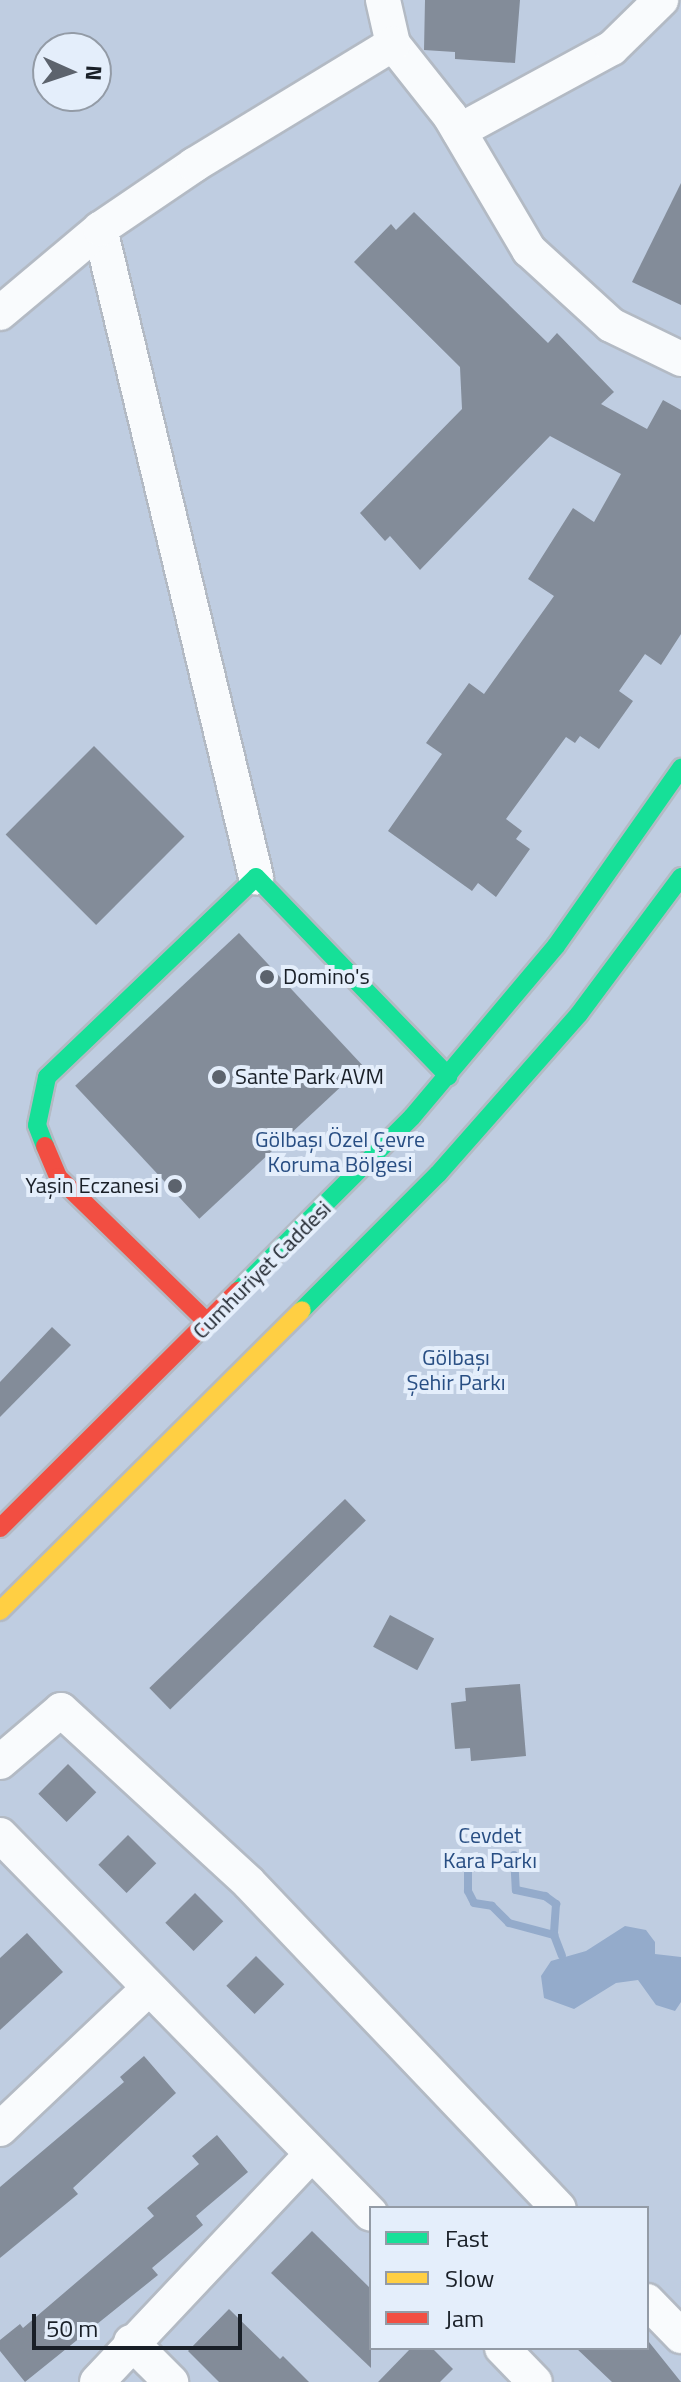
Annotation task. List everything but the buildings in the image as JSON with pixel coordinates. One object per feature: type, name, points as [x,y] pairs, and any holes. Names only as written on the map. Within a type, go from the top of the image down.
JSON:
[{"type":"main road","name":"Cumhuriyet Caddesi","points":[[0,1528],[208,1323],[448,1076],[556,946],[681,768]]},
{"type":"main road","points":[[208,1323],[58,1177],[37,1125],[47,1077],[256,877],[448,1076]]},
{"type":"main road","points":[[0,1611],[438,1174],[579,1014],[681,877]]},
{"type":"street","points":[[383,0],[393,44],[459,131],[529,250],[554,277],[611,325],[681,359]]},
{"type":"street","points":[[459,131],[612,48],[661,0]]},
{"type":"street","points":[[0,313],[100,229],[194,165],[393,44]]},
{"type":"street","points":[[100,229],[256,877]]},
{"type":"street","points":[[0,1762],[61,1710],[249,1883],[557,2206]]},
{"type":"street","points":[[0,1835],[369,2212]]},
{"type":"street","points":[[0,2129],[149,1988]]},
{"type":"street","points":[[97,2382],[131,2342],[312,2154]]},
{"type":"street","points":[[649,2303],[681,2336]]},
{"type":"street","points":[[131,2342],[171,2382]]},
{"type":"street","points":[[504,2350],[535,2382]]},
{"type":"green space","name":"Gölbaşı Özel Çevre Koruma Bölgesi","points":[[0,0],[681,0],[681,2382],[0,2382]]},
{"type":"shaded area","points":[[625,1926],[646,1930],[655,1942],[655,1954],[681,1957],[681,2002],[675,2011],[656,2005],[638,1980],[616,1983],[574,2009],[544,1998],[541,1976],[551,1961],[586,1951]]},
{"type":"waterway","points":[[514,1855],[516,1890],[545,1896],[556,1904],[554,1935],[562,1956]]},
{"type":"waterway","points":[[468,1859],[468,1891],[474,1903],[492,1906],[509,1923],[554,1935]]},
{"type":"traffic: fast","points":[[238,1291],[412,1117],[556,946],[681,768]]},
{"type":"traffic: fast","points":[[45,1146],[37,1125],[47,1077],[256,877],[448,1076]]},
{"type":"traffic: fast","points":[[302,1310],[438,1174],[579,1014],[681,877]]},
{"type":"traffic: slow","points":[[0,1611],[302,1310]]},
{"type":"traffic: jam","points":[[45,1146],[58,1177],[208,1323]]},
{"type":"traffic: jam","points":[[0,1528],[238,1291]]},
{"type":"place","name":"Domino's","points":[[267,977]]},
{"type":"place","name":"Sante Park AVM","points":[[219,1077]]},
{"type":"place","name":"Yaşin Eczanesi","points":[[175,1186]]},
{"type":"park label","name":"Gölbaşı Şehir Parkı","points":[[456,1370]]},
{"type":"park label","name":"Cevdet Kara Parkı","points":[[490,1848]]}]
